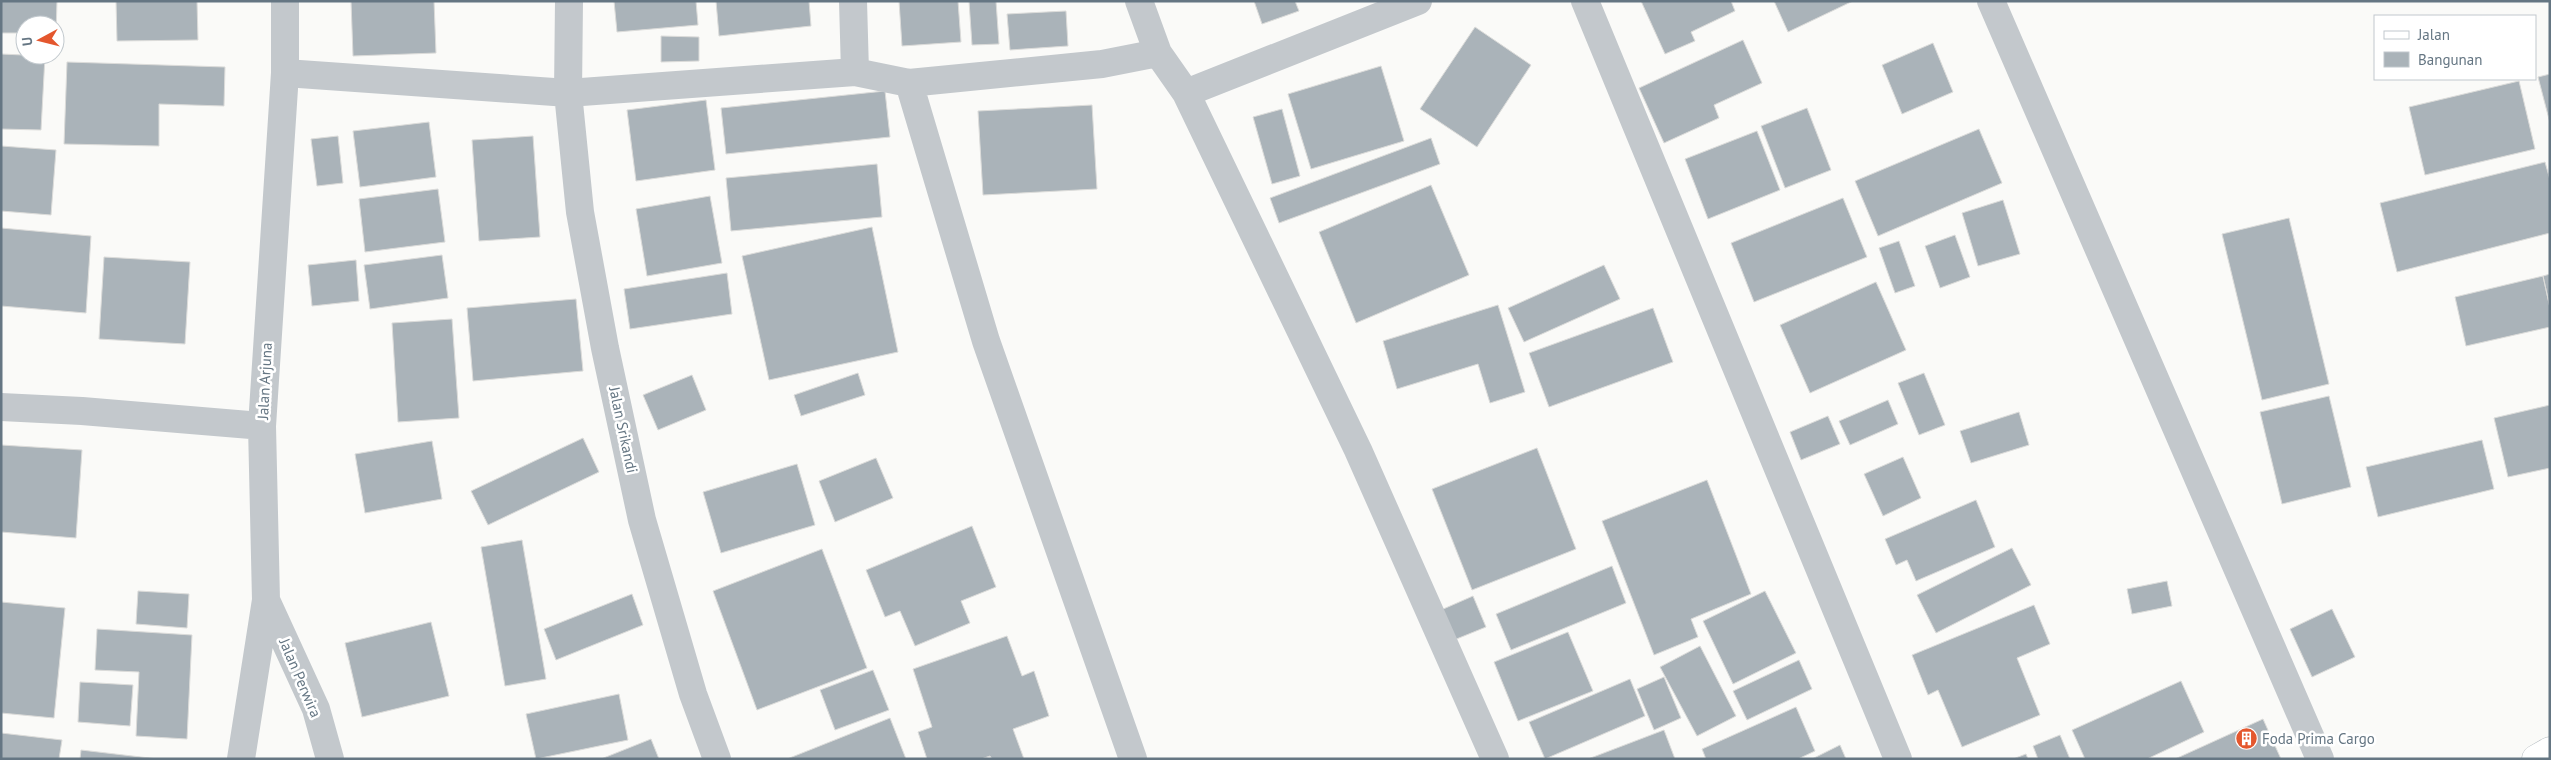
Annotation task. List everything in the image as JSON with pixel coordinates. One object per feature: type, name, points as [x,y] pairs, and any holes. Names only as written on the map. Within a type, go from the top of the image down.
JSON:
[{"type":"main road","points":[[2536,759],[2550,751]]},
{"type":"street","name":"Jalan Arjuna","points":[[241,759],[266,600],[262,426],[285,73],[285,1]]},
{"type":"street","name":"Jalan Srikandi","points":[[569,1],[568,93],[580,212],[605,348],[642,520],[692,694],[717,759]]},
{"type":"street","points":[[853,1],[855,72]]},
{"type":"street","points":[[1138,1],[1158,53],[1186,93],[1358,450],[1495,759]]},
{"type":"street","points":[[1186,93],[1418,1]]},
{"type":"street","points":[[1585,1],[1898,759]]},
{"type":"street","points":[[1991,1],[2320,759]]},
{"type":"street","points":[[285,73],[568,93],[855,72],[909,83],[1102,64],[1158,53]]},
{"type":"street","points":[[909,83],[986,341],[1133,759]]},
{"type":"street","points":[[1,408],[82,411],[262,426]]},
{"type":"street","name":"Jalan Perwira","points":[[266,600],[316,709],[330,759]]},
{"type":"building","points":[[1,1],[57,1],[57,15],[15,15],[15,33],[1,33]]},
{"type":"building","points":[[116,1],[197,1],[198,40],[117,41]]},
{"type":"building","points":[[351,1],[434,1],[436,53],[353,56]]},
{"type":"building","points":[[614,1],[696,1],[698,25],[617,32]]},
{"type":"building","points":[[716,1],[809,1],[811,26],[719,36]]},
{"type":"building","points":[[899,1],[958,1],[961,42],[902,46]]},
{"type":"building","points":[[969,1],[996,1],[999,44],[972,45]]},
{"type":"building","points":[[1254,1],[1295,1],[1299,11],[1262,24]]},
{"type":"building","points":[[1641,1],[1731,1],[1735,11],[1691,32],[1695,41],[1665,54]]},
{"type":"building","points":[[1774,1],[1853,1],[1788,32]]},
{"type":"building","points":[[1066,11],[1068,46],[1010,50],[1007,14]]},
{"type":"building","points":[[1475,27],[1531,65],[1477,147],[1420,109]]},
{"type":"building","points":[[661,36],[699,37],[699,61],[661,62]]},
{"type":"building","points":[[1743,40],[1762,83],[1714,105],[1719,118],[1664,143],[1639,88]]},
{"type":"building","points":[[1933,43],[1953,92],[1902,114],[1882,65]]},
{"type":"building","points":[[1,54],[15,55],[15,65],[45,65],[41,130],[1,129]]},
{"type":"building","points":[[67,62],[225,67],[224,106],[159,104],[159,146],[64,144]]},
{"type":"building","points":[[1381,66],[1404,141],[1311,169],[1288,94]]},
{"type":"building","points":[[2550,74],[2550,123],[2538,77]]},
{"type":"building","points":[[2519,81],[2535,149],[2425,175],[2409,107]]},
{"type":"building","points":[[885,91],[890,137],[726,154],[721,108]]},
{"type":"building","points":[[706,100],[715,170],[636,181],[627,110]]},
{"type":"building","points":[[1092,105],[1097,189],[983,195],[978,111]]},
{"type":"building","points":[[1807,108],[1831,170],[1785,188],[1761,126]]},
{"type":"building","points":[[1282,109],[1300,176],[1272,184],[1253,117]]},
{"type":"building","points":[[429,122],[436,177],[360,187],[353,131]]},
{"type":"building","points":[[1979,129],[2002,183],[1878,236],[1855,181]]},
{"type":"building","points":[[1757,131],[1780,190],[1708,219],[1685,159]]},
{"type":"building","points":[[338,136],[343,183],[317,186],[311,139]]},
{"type":"building","points":[[533,136],[540,237],[479,241],[472,140]]},
{"type":"building","points":[[1431,138],[1440,164],[1279,223],[1270,198]]},
{"type":"building","points":[[1,146],[56,150],[51,215],[1,211]]},
{"type":"building","points":[[2545,162],[2550,180],[2550,233],[2397,272],[2380,203]]},
{"type":"building","points":[[877,164],[882,217],[731,231],[726,178]]},
{"type":"building","points":[[1431,185],[1469,275],[1356,323],[1319,232]]},
{"type":"building","points":[[438,189],[445,242],[365,252],[359,199]]},
{"type":"building","points":[[710,196],[722,263],[647,276],[636,209]]},
{"type":"building","points":[[1843,198],[1867,257],[1754,302],[1731,243]]},
{"type":"building","points":[[2003,200],[2020,254],[1978,266],[1962,213]]},
{"type":"building","points":[[2289,218],[2329,384],[2262,400],[2222,234]]},
{"type":"building","points":[[872,227],[898,352],[769,380],[742,256]]},
{"type":"building","points":[[1,228],[91,236],[86,313],[1,306]]},
{"type":"building","points":[[1955,235],[1970,277],[1940,288],[1925,246]]},
{"type":"building","points":[[1899,241],[1915,286],[1895,293],[1879,248]]},
{"type":"building","points":[[442,255],[448,298],[370,309],[364,265]]},
{"type":"building","points":[[104,257],[190,262],[185,344],[99,339]]},
{"type":"building","points":[[356,260],[359,301],[312,306],[308,265]]},
{"type":"building","points":[[1604,265],[1620,299],[1524,342],[1508,308]]},
{"type":"building","points":[[727,273],[732,314],[630,329],[624,289]]},
{"type":"building","points":[[2550,274],[2550,308],[2543,276]]},
{"type":"building","points":[[2543,276],[2550,308],[2550,327],[2466,346],[2455,297]]},
{"type":"building","points":[[1876,282],[1906,350],[1810,393],[1780,325]]},
{"type":"building","points":[[576,299],[583,371],[473,381],[467,308]]},
{"type":"building","points":[[1498,305],[1525,392],[1490,403],[1478,364],[1397,389],[1383,341]]},
{"type":"building","points":[[1653,308],[1673,362],[1549,407],[1529,353]]},
{"type":"building","points":[[452,319],[459,418],[398,422],[392,323]]},
{"type":"building","points":[[858,373],[865,395],[801,416],[794,395]]},
{"type":"building","points":[[1924,373],[1945,425],[1919,435],[1898,383]]},
{"type":"building","points":[[692,375],[706,410],[658,430],[643,395]]},
{"type":"building","points":[[2329,396],[2351,487],[2282,504],[2260,412]]},
{"type":"building","points":[[1888,400],[1898,424],[1850,445],[1839,421]]},
{"type":"building","points":[[2550,405],[2550,468],[2508,477],[2494,418]]},
{"type":"building","points":[[2019,412],[2029,445],[1971,463],[1960,431]]},
{"type":"building","points":[[1828,416],[1840,444],[1801,460],[1790,432]]},
{"type":"building","points":[[583,438],[599,472],[488,525],[471,491]]},
{"type":"building","points":[[2482,440],[2494,489],[2378,517],[2366,467]]},
{"type":"building","points":[[432,441],[442,499],[365,513],[355,454]]},
{"type":"building","points":[[1,445],[82,450],[76,538],[1,532]]},
{"type":"building","points":[[1537,448],[1576,549],[1472,590],[1432,489]]},
{"type":"building","points":[[1903,457],[1921,498],[1883,516],[1864,474]]},
{"type":"building","points":[[876,458],[893,498],[835,522],[819,481]]},
{"type":"building","points":[[797,464],[815,525],[721,553],[703,492]]},
{"type":"building","points":[[1707,480],[1751,594],[1691,619],[1698,637],[1654,655],[1602,521]]},
{"type":"building","points":[[1976,500],[1995,547],[1916,581],[1907,560],[1896,565],[1885,539]]},
{"type":"building","points":[[972,526],[996,587],[961,601],[970,623],[915,646],[900,611],[885,617],[866,570]]},
{"type":"building","points":[[522,540],[546,679],[505,686],[481,547]]},
{"type":"building","points":[[2012,548],[2031,585],[1936,633],[1917,595]]},
{"type":"building","points":[[822,549],[867,668],[757,710],[713,591]]},
{"type":"building","points":[[1612,566],[1626,603],[1511,650],[1496,614]]},
{"type":"building","points":[[2167,581],[2172,606],[2132,614],[2127,589]]},
{"type":"building","points":[[138,591],[189,594],[187,628],[136,624]]},
{"type":"building","points":[[1765,591],[1796,653],[1733,684],[1703,621]]},
{"type":"building","points":[[632,594],[643,625],[556,660],[544,629]]},
{"type":"building","points":[[1473,596],[1486,627],[1454,640],[1441,610]]},
{"type":"building","points":[[1,602],[65,608],[54,718],[1,713]]},
{"type":"building","points":[[2034,605],[2050,644],[2017,658],[2040,715],[1962,747],[1938,690],[1928,695],[1912,655]]},
{"type":"building","points":[[2332,609],[2355,657],[2312,677],[2290,629]]},
{"type":"building","points":[[431,622],[449,696],[362,717],[345,643]]},
{"type":"building","points":[[97,629],[192,635],[187,739],[136,736],[139,672],[95,670]]},
{"type":"building","points":[[1568,632],[1593,691],[1518,721],[1494,662]]},
{"type":"building","points":[[1007,636],[1022,676],[1034,671],[1049,716],[1013,729],[1024,759],[992,759],[990,756],[981,759],[927,759],[918,732],[932,727],[913,669]]},
{"type":"building","points":[[1700,646],[1736,716],[1697,736],[1660,667]]},
{"type":"building","points":[[1799,660],[1812,689],[1747,720],[1733,691]]},
{"type":"building","points":[[873,670],[889,710],[835,730],[820,690]]},
{"type":"building","points":[[1664,677],[1681,718],[1654,730],[1637,689]]},
{"type":"building","points":[[1630,679],[1645,716],[1545,759],[1529,722]]},
{"type":"building","points":[[2181,681],[2204,732],[2147,759],[2085,759],[2072,730]]},
{"type":"building","points":[[80,682],[133,685],[130,726],[78,722]]},
{"type":"building","points":[[619,694],[628,740],[536,759],[526,714]]},
{"type":"building","points":[[1796,707],[1815,751],[1798,759],[1706,759],[1702,749]]},
{"type":"building","points":[[890,718],[906,759],[787,759]]},
{"type":"building","name":"Foda Prima Cargo","points":[[2263,719],[2281,759],[2175,759]]},
{"type":"building","points":[[1664,730],[1675,759],[1588,759]]},
{"type":"building","points":[[1,733],[62,740],[59,759],[1,759]]},
{"type":"building","points":[[2060,735],[2070,759],[2038,759],[2033,746]]},
{"type":"building","points":[[651,739],[659,759],[601,759]]},
{"type":"building","points":[[1840,745],[1846,759],[1812,759]]},
{"type":"building","points":[[81,750],[158,759],[80,759]]},
{"type":"building","points":[[2026,754],[2028,759],[2013,759]]},
{"type":"place","name":"Foda Prima Cargo","points":[[2246,739]]}]
